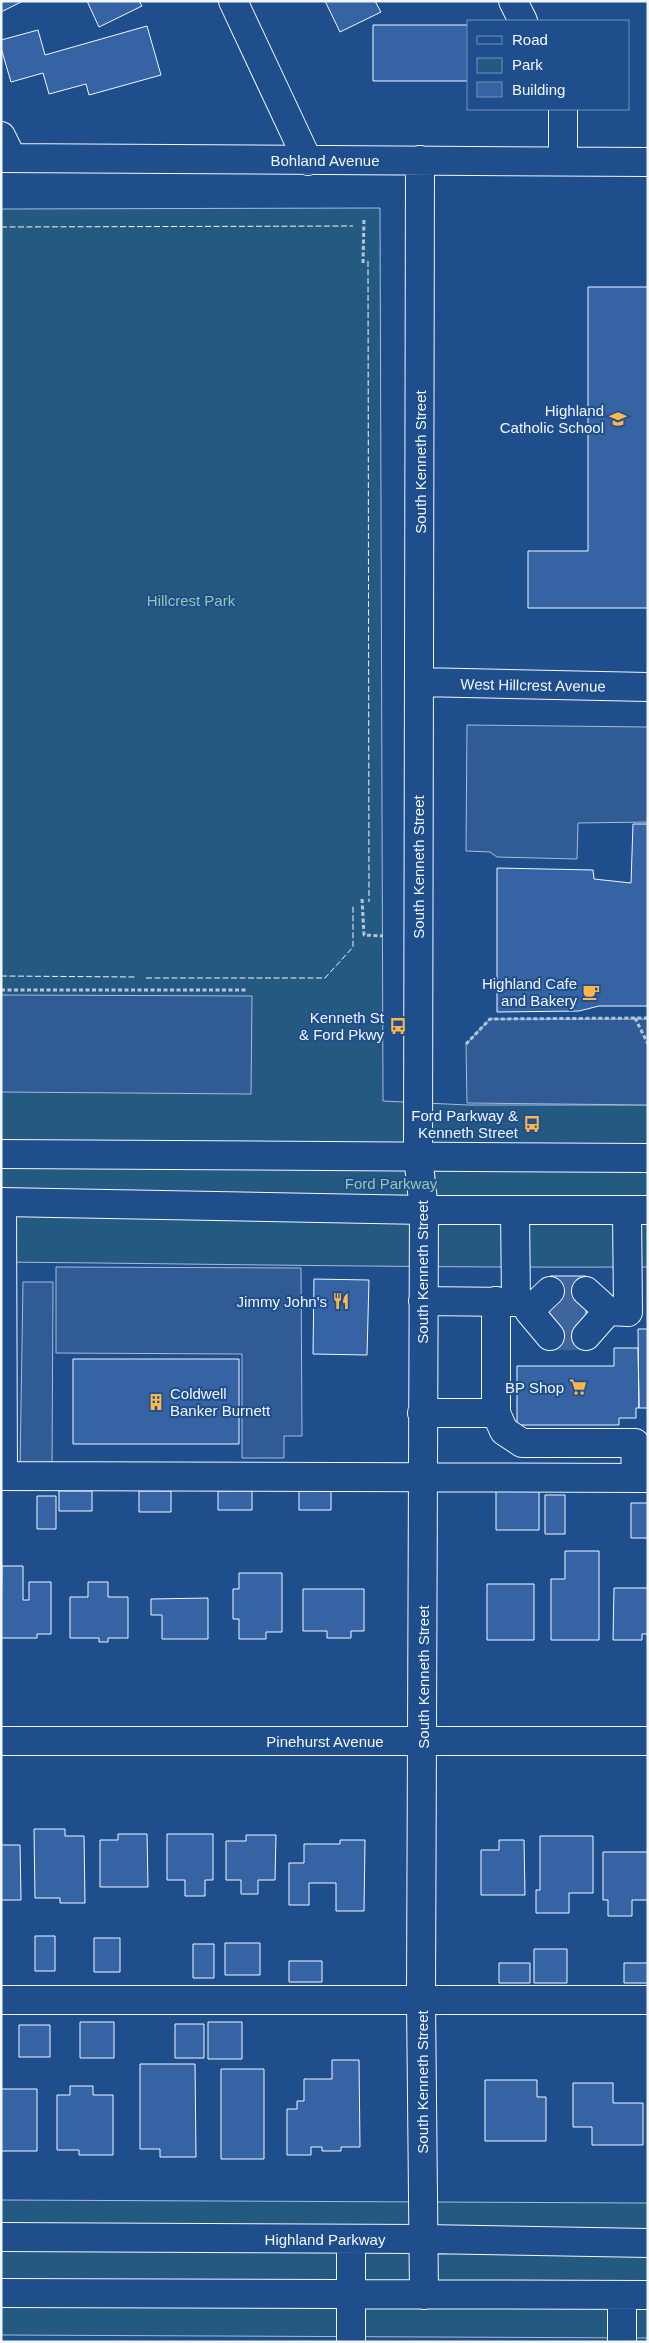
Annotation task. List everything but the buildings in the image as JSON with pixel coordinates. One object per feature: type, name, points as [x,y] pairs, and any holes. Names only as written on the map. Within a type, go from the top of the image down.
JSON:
[{"type":"street","points":[[233,1],[308,161]]},
{"type":"street","points":[[513,1],[522,20]]},
{"type":"street","points":[[562,110],[562,161]]},
{"type":"street","name":"Bohland Avenue","points":[[5,151],[308,161],[648,162]]},
{"type":"street","name":"South Kenneth Street","points":[[420,160],[418,1156],[424,1210],[422,1414],[424,2295]]},
{"type":"street","name":"West Hillcrest Avenue","points":[[419,682],[648,687]]},
{"type":"street","points":[[1,1154],[648,1158]]},
{"type":"street","points":[[515,1210],[532,1309],[496,1414],[504,1432],[522,1443],[635,1443],[642,1478],[2,1476],[2,1202],[424,1210],[515,1210],[637,1210],[628,1312],[592,1312]]},
{"type":"street","points":[[423,1302],[532,1309]]},
{"type":"street","points":[[422,1414],[496,1414]]},
{"type":"street","name":"Pinehurst Avenue","points":[[1,1741],[648,1741]]},
{"type":"street","points":[[1,2000],[648,2000]]},
{"type":"street","name":"Highland Parkway","points":[[1,2237],[424,2239],[648,2243]]},
{"type":"street","points":[[351,2239],[351,2342]]},
{"type":"street","points":[[1,2293],[635,2295],[622,2342]]},
{"type":"path","points":[[363,263],[364,219]]},
{"type":"path","points":[[362,899],[364,935],[383,936]]},
{"type":"path","points":[[1,990],[246,990]]},
{"type":"path","points":[[635,1018],[648,1044]]},
{"type":"path","points":[[466,1044],[490,1019],[648,1018]]},
{"type":"green space","name":"Hillcrest Park","points":[[380,208],[383,1101],[468,1105],[648,1105],[648,1267],[1,1262],[1,209]]},
{"type":"green space","points":[[1,2200],[648,2203],[648,2338],[1,2335]]},
{"type":"shaded area","points":[[467,725],[648,727],[648,822],[578,823],[577,859],[497,857],[490,852],[466,851]]},
{"type":"shaded area","points":[[1,995],[252,996],[251,1094],[1,1092]]},
{"type":"shaded area","points":[[490,1019],[648,1019],[648,1105],[467,1103],[466,1044]]},
{"type":"shaded area","points":[[56,1267],[301,1268],[302,1436],[284,1436],[284,1458],[242,1458],[242,1354],[56,1353]]},
{"type":"shaded area","points":[[23,1282],[53,1282],[52,1470],[20,1470]]},
{"type":"tunnel","points":[[550,1291],[586,1291]]},
{"type":"tunnel","points":[[550,1312],[586,1311]]},
{"type":"tunnel","points":[[550,1336],[586,1336]]},
{"type":"fence","points":[[1,227],[353,226]]},
{"type":"fence","points":[[368,261],[369,902]]},
{"type":"fence","points":[[146,978],[325,978],[353,947],[353,906]]},
{"type":"fence","points":[[1,976],[135,977]]},
{"type":"place","name":"Highland Catholic School","points":[[618,419]]},
{"type":"place","name":"Highland Cafe and Bakery","points":[[591,992]]},
{"type":"place","name":"Kenneth St & Ford Pkwy","points":[[398,1026]]},
{"type":"place","name":"Ford Parkway & Kenneth Street","points":[[532,1124]]},
{"type":"place","name":"Jimmy John's","points":[[341,1301]]},
{"type":"place","name":"BP Shop","points":[[578,1387]]},
{"type":"place","name":"Coldwell Banker Burnett","points":[[156,1402]]},
{"type":"park label","name":"Ford Parkway","points":[[391,1183]]}]
